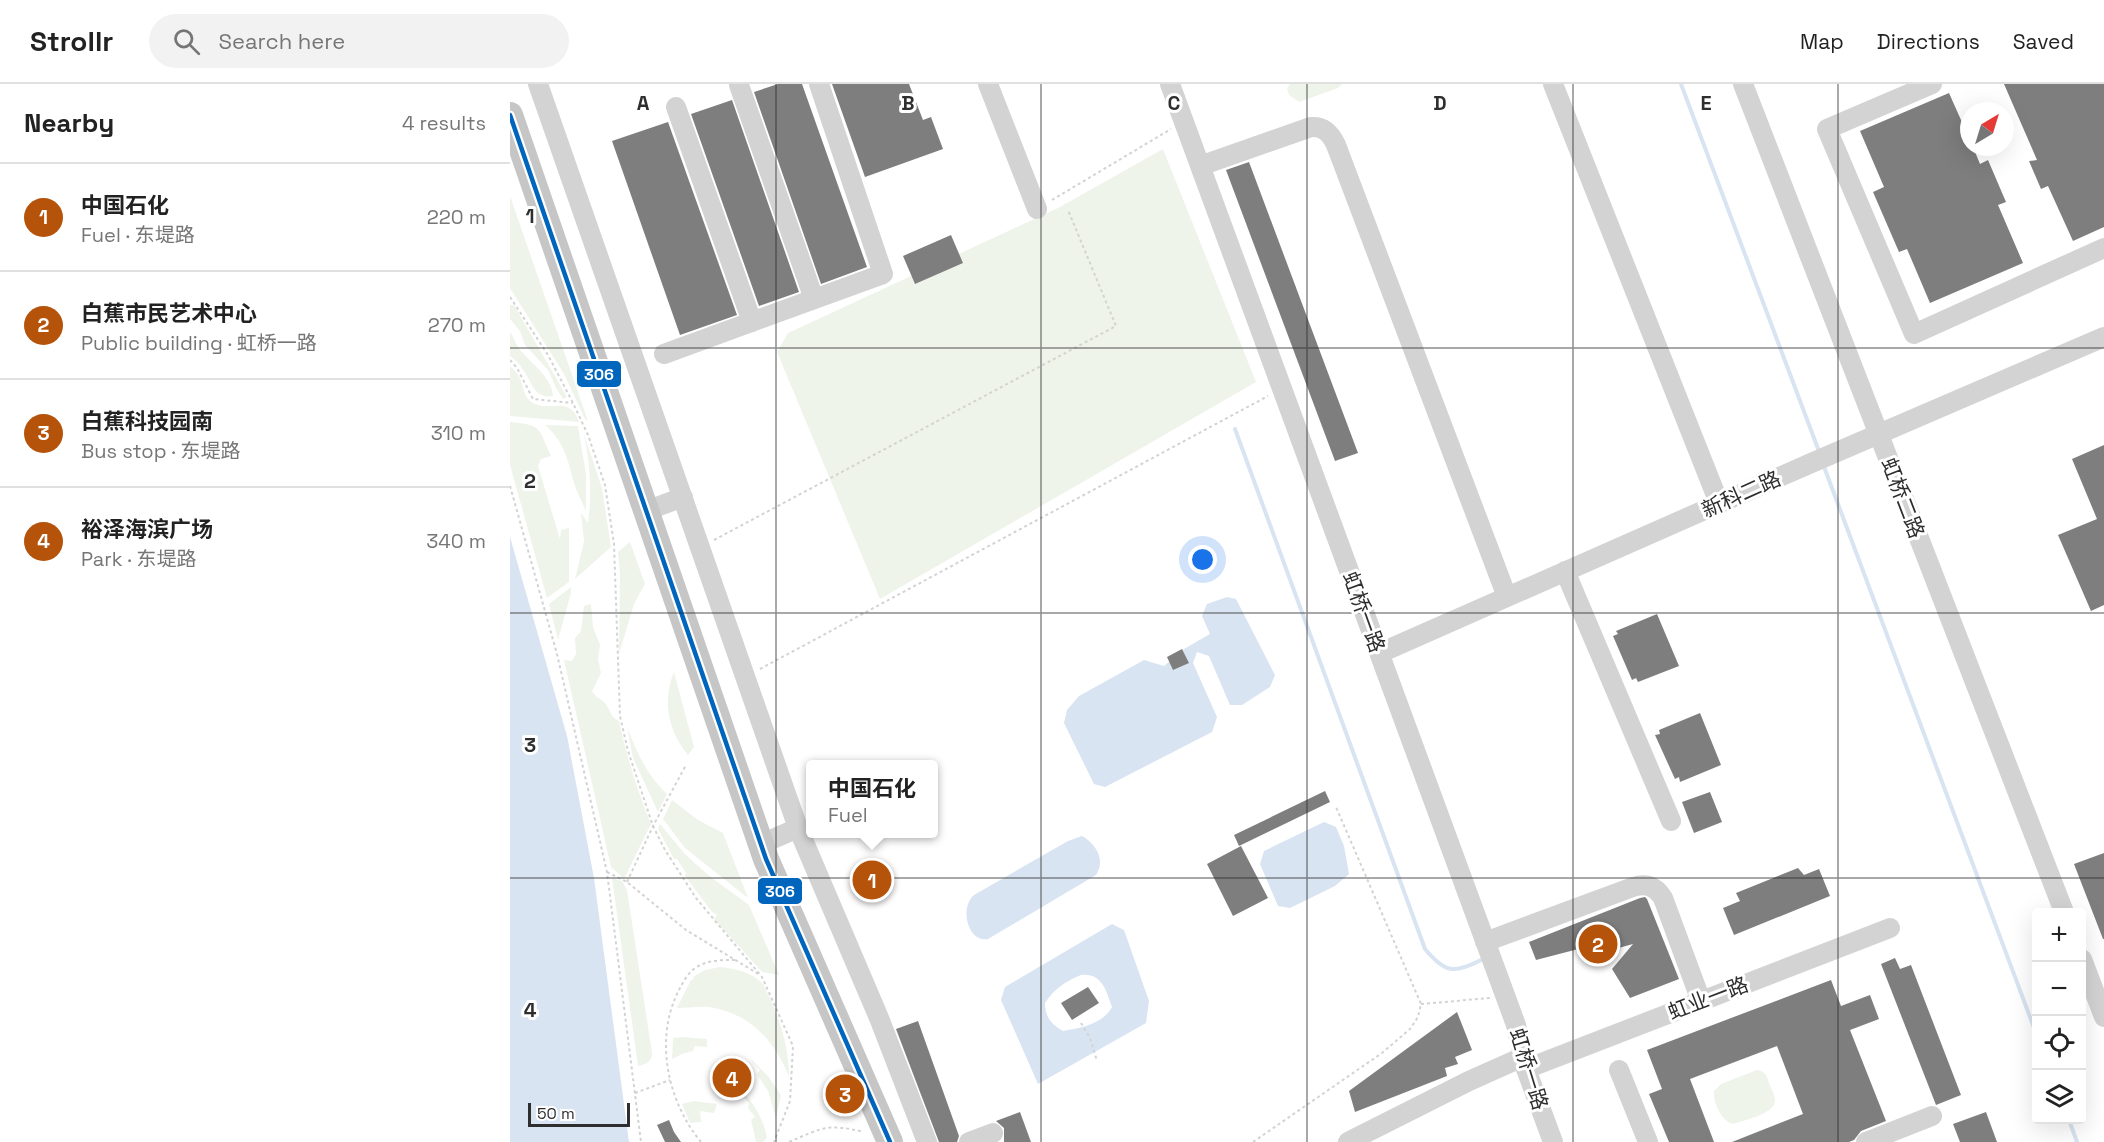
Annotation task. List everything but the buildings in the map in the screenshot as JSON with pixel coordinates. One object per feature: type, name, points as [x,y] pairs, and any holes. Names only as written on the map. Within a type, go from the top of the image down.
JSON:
[{"type":"main road","points":[[510,115],[760,844],[880,1138]]},
{"type":"street","points":[[538,84],[798,828],[879,1018],[927,1142]]},
{"type":"street","points":[[664,354],[883,274],[819,84]]},
{"type":"street","points":[[988,84],[1036,209]]},
{"type":"street","name":"虹桥一路","points":[[1170,84],[1516,1025],[1525,1063],[1553,1142]]},
{"type":"street","points":[[1553,84],[1719,503]]},
{"type":"street","name":"虹桥二路","points":[[1743,84],[2062,908]]},
{"type":"street","points":[[1932,84],[1827,129],[1914,334],[2104,249]]},
{"type":"street","points":[[739,85],[814,299]]},
{"type":"street","points":[[676,107],[752,322]]},
{"type":"street","points":[[1200,166],[1311,127],[1322,128],[1330,134],[1507,597]]},
{"type":"street","name":"新科二路","points":[[1380,653],[1719,503],[2104,337]]},
{"type":"street","points":[[646,511],[683,497]]},
{"type":"street","points":[[1565,571],[1671,821]]},
{"type":"street","points":[[760,844],[798,828]]},
{"type":"street","points":[[1485,942],[1632,887],[1647,885],[1658,891],[1663,898],[1701,1001]]},
{"type":"street","name":"虹业一路","points":[[1348,1142],[1469,1081],[1701,1001],[1890,928]]},
{"type":"street","points":[[2083,962],[2104,1017]]},
{"type":"street","points":[[1619,1070],[1644,1141]]},
{"type":"street","points":[[1866,1142],[1932,1116]]},
{"type":"street","points":[[969,1142],[993,1132]]},
{"type":"path","points":[[1036,209],[1184,121]]},
{"type":"path","points":[[701,546],[1116,326],[1068,210]]},
{"type":"path","points":[[510,297],[548,355],[573,403],[588,435],[605,485],[614,544],[620,716],[628,751],[653,826],[665,850],[696,898],[762,977],[793,1046],[790,1101],[774,1142]]},
{"type":"path","points":[[510,360],[533,399],[573,403]]},
{"type":"path","points":[[746,676],[1281,389]]},
{"type":"path","points":[[510,486],[556,654],[607,872],[641,1142]]},
{"type":"path","points":[[627,882],[653,826],[686,765]]},
{"type":"path","points":[[1253,1142],[1382,1053],[1410,1029],[1418,1017],[1421,1004],[1336,807]]},
{"type":"path","points":[[607,872],[627,882],[686,930],[762,977]]},
{"type":"path","points":[[701,1142],[679,1108],[670,1080],[665,1053],[667,1019],[683,981],[694,969],[706,962],[735,960]]},
{"type":"path","points":[[1421,1004],[1492,998],[1504,993]]},
{"type":"path","points":[[1081,1023],[1090,1038],[1097,1061]]},
{"type":"path","points":[[635,1093],[670,1080]]},
{"type":"path","points":[[789,1142],[818,1128],[843,1126],[880,1138]]},
{"type":"shaded area","points":[[1290,84],[1342,84],[1338,88],[1299,102],[1289,95],[1287,88]]},
{"type":"shaded area","points":[[1163,149],[1256,382],[880,599],[777,352],[788,333],[1058,208]]},
{"type":"shaded area","points":[[510,196],[588,421],[564,374],[510,288]]},
{"type":"shaded area","points":[[510,305],[514,305],[567,397],[563,399],[548,370],[525,345],[520,331],[510,319]]},
{"type":"shaded area","points":[[510,332],[521,351],[546,378],[553,396],[542,395],[538,392],[510,356]]},
{"type":"shaded area","points":[[510,366],[518,375],[526,396],[531,402],[541,406],[560,406],[571,409],[579,422],[510,416]]},
{"type":"shaded area","points":[[510,422],[534,427],[541,434],[551,456],[541,459],[538,466],[560,539],[561,530],[569,528],[569,582],[547,598],[510,465]]},
{"type":"shaded area","points":[[545,425],[578,426],[586,474],[586,511],[562,447]]},
{"type":"shaded area","points":[[584,434],[602,488],[611,547],[575,579],[584,541],[581,513],[588,523],[590,501],[590,478]]},
{"type":"shaded area","points":[[510,537],[567,736],[594,878],[629,1142],[510,1142]]},
{"type":"shaded area","points":[[630,542],[645,584],[634,604],[619,654],[618,552]]},
{"type":"shaded area","points":[[571,587],[571,593],[558,640],[549,604]]},
{"type":"shaded area","points":[[1227,597],[1236,599],[1275,675],[1270,687],[1242,705],[1230,705],[1209,656],[1197,652],[1193,663],[1217,717],[1212,732],[1105,787],[1094,784],[1064,723],[1067,710],[1079,696],[1144,660],[1164,666],[1184,649],[1210,634],[1202,616],[1207,604]]},
{"type":"shaded area","points":[[591,604],[593,627],[600,645],[598,659],[601,673],[592,691],[619,721],[625,748],[651,824],[624,879],[611,867],[564,660],[572,661],[576,654],[575,638],[581,631],[584,606]]},
{"type":"shaded area","points":[[674,672],[694,747],[688,755],[676,736],[669,715],[668,694]]},
{"type":"shaded area","points":[[627,727],[643,763],[667,794],[658,812],[633,758]]},
{"type":"shaded area","points":[[672,800],[698,820],[723,833],[748,898],[685,848],[663,819]]},
{"type":"shaded area","points":[[1324,822],[1336,827],[1344,846],[1349,874],[1335,886],[1290,908],[1278,906],[1260,864],[1264,851]]},
{"type":"shaded area","points":[[660,824],[685,854],[708,875],[749,905],[779,975],[762,972],[714,919],[717,915],[712,912],[685,876],[686,873],[677,859],[674,859],[658,829]]},
{"type":"shaded area","points":[[1082,836],[1092,843],[1100,858],[1096,875],[988,939],[975,936],[967,916],[969,901],[974,895],[1068,841]]},
{"type":"shaded area","points":[[612,878],[622,881],[627,890],[652,1053],[648,1062],[638,1066]]},
{"type":"shaded area","points":[[1112,924],[1124,930],[1149,1001],[1146,1023],[1038,1084],[1001,1000],[1005,987]],"holes":[[[1081,975],[1088,975],[1102,984],[1112,1007],[1103,1018],[1097,1021],[1084,1027],[1063,1031],[1050,1020],[1045,1003],[1065,983]]]},
{"type":"shaded area","points":[[720,967],[749,974],[763,984],[782,1029],[789,1077],[768,1041],[749,1022],[724,1010],[709,1007],[677,1008],[691,980],[694,979],[693,977],[705,970]]},
{"type":"shaded area","points":[[673,1038],[707,1039],[707,1047],[695,1046],[693,1051],[672,1059]]},
{"type":"shaded area","points":[[752,1060],[768,1076],[781,1095],[776,1118],[768,1091],[757,1074],[760,1070]]},
{"type":"shaded area","points":[[1757,1070],[1764,1073],[1767,1078],[1775,1097],[1773,1107],[1757,1116],[1733,1124],[1725,1119],[1719,1110],[1714,1091],[1721,1084]]},
{"type":"shaded area","points":[[741,1090],[761,1118],[767,1138],[763,1142],[756,1142],[751,1120],[755,1117],[748,1108],[749,1103],[739,1092]]},
{"type":"shaded area","points":[[694,1101],[717,1104],[714,1113],[700,1111],[701,1122],[690,1123],[682,1104]]},
{"type":"waterway","points":[[1681,84],[1820,454]]},
{"type":"waterway","points":[[1235,429],[1425,949],[1438,963],[1450,969],[1464,968],[1481,960]]},
{"type":"waterway","points":[[1823,464],[2032,1022]]},
{"type":"waterway","points":[[2070,1124],[2077,1142]]},
{"type":"transit line","name":"306","points":[[510,115],[766,859],[890,1142]]},
{"type":"place","name":"中国石化","points":[[872,880]]},
{"type":"place","name":"白蕉市民艺术中心","points":[[1598,944]]},
{"type":"place","name":"裕泽海滨广场","points":[[732,1078]]},
{"type":"place","name":"白蕉科技园南","points":[[845,1094]]}]
